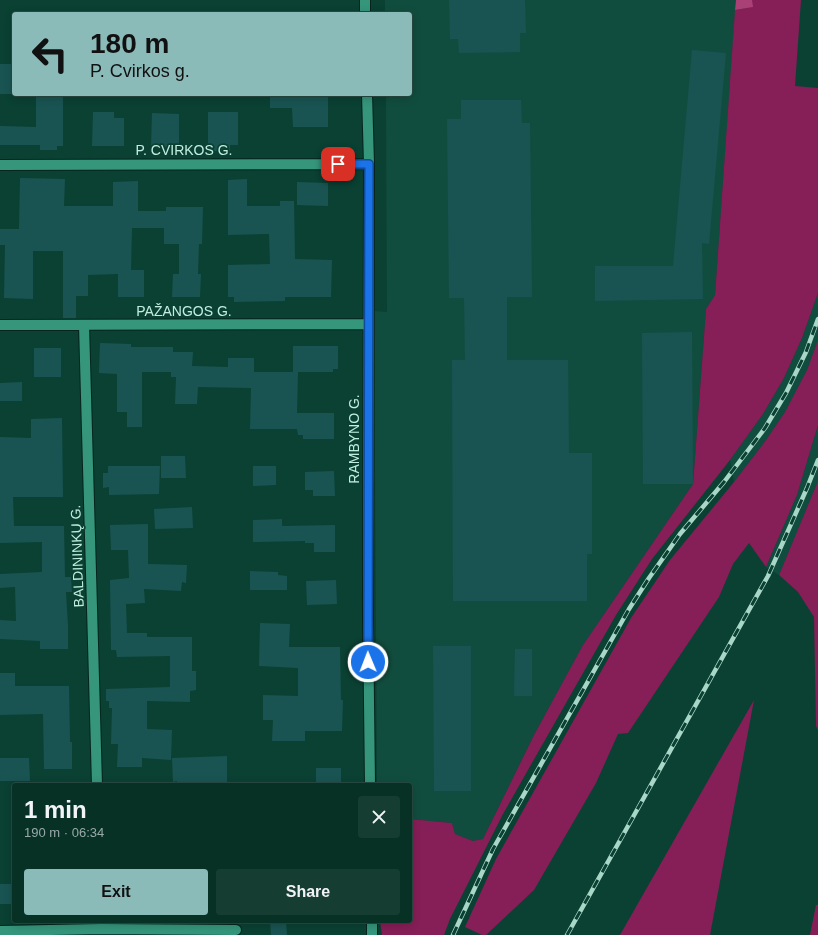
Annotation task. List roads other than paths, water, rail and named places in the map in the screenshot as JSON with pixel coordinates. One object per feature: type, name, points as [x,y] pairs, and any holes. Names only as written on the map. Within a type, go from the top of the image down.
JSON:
[{"type":"street","points":[[365,0],[365,12]]},
{"type":"street","name":"RAMBYNO G.","points":[[367,96],[369,164],[368,610],[370,783]]},
{"type":"street","name":"P. CVIRKOS G.","points":[[0,165],[369,164]]},
{"type":"street","name":"PAŽANGOS G.","points":[[0,325],[368,324]]},
{"type":"street","name":"BALDININKŲ G.","points":[[84,325],[97,783]]},
{"type":"street","points":[[372,923],[372,935]]},
{"type":"street","points":[[0,931],[101,925],[236,930]]},
{"type":"railway","points":[[453,935],[493,849],[629,609],[680,534],[724,482],[765,428],[786,393],[806,352],[818,319]]},
{"type":"railway","points":[[567,935],[768,576],[818,460]]}]
